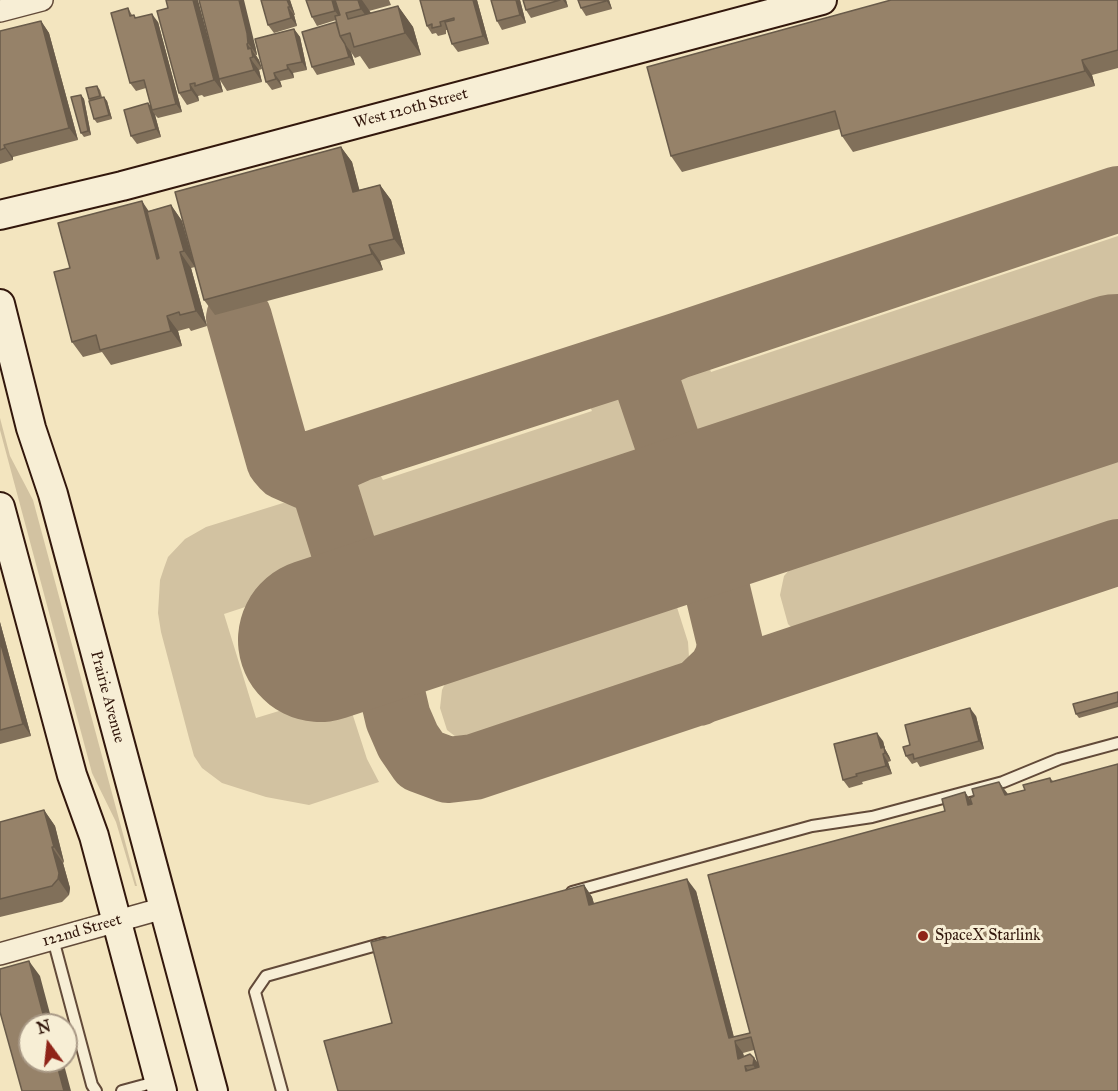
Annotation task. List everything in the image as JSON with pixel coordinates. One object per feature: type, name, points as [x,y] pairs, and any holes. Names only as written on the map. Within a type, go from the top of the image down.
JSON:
[{"type":"main road","name":"West 120th Street","points":[[0,215],[122,186],[822,0]]},
{"type":"main road","name":"Prairie Avenue","points":[[0,304],[31,428],[53,494],[213,1091]]},
{"type":"main road","points":[[0,507],[72,775],[94,836],[161,1086]]},
{"type":"street","points":[[0,11],[42,0]]},
{"type":"street","name":"122nd Street","points":[[0,954],[164,908]]},
{"type":"lane","points":[[561,895],[812,826],[872,817],[1003,782],[1059,759],[1118,743]]},
{"type":"lane","points":[[53,939],[92,1085],[96,1091]]},
{"type":"lane","points":[[282,1091],[255,992],[266,976],[391,941]]},
{"type":"lane","points":[[122,1091],[161,1086]]},
{"type":"shaded area","points":[[1118,236],[1118,303],[718,436],[722,452],[703,451],[689,436],[677,396],[679,382],[690,370],[708,364],[711,372]]},
{"type":"shaded area","points":[[608,396],[616,397],[629,405],[645,445],[647,460],[644,467],[633,478],[627,480],[623,468],[391,544],[395,559],[385,562],[367,553],[361,546],[348,507],[349,493],[358,479],[378,471],[383,480],[592,411],[588,402]]},
{"type":"shaded area","points":[[0,418],[10,456],[33,500],[137,886],[135,886],[116,822],[92,773],[0,430]]},
{"type":"shaded area","points":[[1118,450],[1118,528],[805,632],[794,630],[788,624],[780,595],[784,576],[797,561],[810,552]]},
{"type":"shaded area","points":[[283,503],[296,504],[306,509],[310,515],[324,558],[324,571],[318,581],[312,585],[224,614],[256,718],[345,691],[367,759],[379,782],[309,805],[266,797],[222,783],[202,768],[194,756],[158,613],[160,580],[168,557],[185,539],[206,527]]},
{"type":"shaded area","points":[[650,591],[665,593],[675,601],[688,642],[689,657],[686,665],[676,674],[473,742],[460,740],[447,730],[440,708],[442,690],[453,667],[469,651],[482,645],[487,661],[648,606],[645,593]]},
{"type":"building","points":[[166,0],[193,0],[214,80],[195,86],[195,83],[190,84],[191,90],[179,93],[157,11],[168,8]]},
{"type":"building","points":[[199,0],[239,0],[254,70],[219,79]]},
{"type":"building","points":[[261,0],[287,0],[291,18],[268,25]]},
{"type":"building","points":[[306,0],[332,0],[335,11],[312,17]]},
{"type":"building","points":[[335,0],[358,0],[361,9],[346,13],[348,19],[398,6],[405,33],[354,47],[350,33],[340,36],[335,16],[340,15]]},
{"type":"building","points":[[420,0],[473,0],[483,36],[452,44],[445,22],[454,20],[454,18],[440,22],[441,26],[432,28],[432,24],[427,26]]},
{"type":"building","points":[[491,0],[516,0],[520,15],[497,21]]},
{"type":"building","points":[[523,0],[560,0],[526,10]]},
{"type":"building","points":[[578,0],[606,0],[606,1],[581,8]]},
{"type":"building","points":[[891,0],[1118,0],[1118,50],[1082,60],[1085,71],[842,136],[835,111],[671,156],[647,67]]},
{"type":"building","points":[[128,8],[130,16],[134,15],[135,18],[152,14],[176,104],[152,110],[144,80],[130,83],[111,13]]},
{"type":"building","points":[[41,21],[69,128],[4,145],[5,148],[0,150],[0,31]]},
{"type":"building","points":[[336,22],[349,57],[312,67],[302,32]]},
{"type":"building","points":[[294,29],[302,62],[287,65],[288,69],[274,73],[276,79],[266,82],[255,39]]},
{"type":"building","points":[[97,86],[100,96],[89,99],[86,88]]},
{"type":"building","points":[[81,95],[88,131],[81,133],[71,97]]},
{"type":"building","points":[[104,97],[109,115],[94,119],[89,101]]},
{"type":"building","points":[[148,103],[156,129],[131,136],[124,110]]},
{"type":"building","points":[[341,147],[353,192],[380,185],[394,239],[369,245],[372,254],[204,300],[175,192]]},
{"type":"building","points":[[142,201],[157,259],[159,258],[147,212],[171,205],[184,251],[180,252],[196,311],[180,315],[179,312],[167,316],[171,331],[100,350],[96,335],[72,342],[54,272],[70,268],[58,223]]},
{"type":"building","points":[[0,641],[23,724],[0,730]]},
{"type":"building","points":[[1118,692],[1118,702],[1076,714],[1073,704]]},
{"type":"building","points":[[970,708],[979,741],[914,759],[913,754],[906,756],[903,747],[910,745],[905,725]]},
{"type":"building","points":[[877,733],[881,748],[884,747],[886,766],[843,780],[834,744]]},
{"type":"building","name":"SpaceX Starlink","points":[[1118,764],[1118,1091],[338,1091],[324,1041],[392,1023],[371,942],[584,885],[589,905],[687,879],[729,1038],[750,1033],[708,875],[945,811],[942,799],[965,792],[968,805],[972,804],[970,798],[974,796],[972,789],[999,782],[1005,795],[1025,790],[1023,785],[1050,778],[1051,782]],"holes":[[[751,1037],[759,1067],[746,1071],[745,1066],[753,1065],[754,1058],[750,1054],[738,1059],[735,1041]]]},
{"type":"building","points":[[44,810],[54,847],[52,847],[59,873],[58,879],[52,886],[0,899],[0,822]]},
{"type":"building","points":[[29,961],[43,1013],[18,1013],[18,1073],[59,1073],[64,1091],[22,1091],[0,1012],[0,969]]},
{"type":"taxiway","points":[[279,460],[293,467],[305,466],[677,346],[1118,199]]},
{"type":"taxiway","points":[[239,318],[279,460],[285,467],[317,481]]},
{"type":"taxiway","points":[[677,346],[661,353],[650,365],[647,373],[647,382],[675,465],[685,481],[705,494],[731,498],[761,494],[740,512],[728,529],[716,554],[715,578],[730,643],[728,657],[721,671],[698,693]]},
{"type":"taxiway","points":[[356,450],[340,457],[330,465],[325,477],[325,490],[352,576],[362,591],[378,602],[400,605],[450,597],[423,615],[406,632],[394,656],[390,684],[398,718],[408,741],[421,760],[448,770],[474,767],[1118,552]]},
{"type":"runway","points":[[320,640],[1118,376]]},
{"type":"place","name":"SpaceX Starlink","points":[[923,936]]}]
